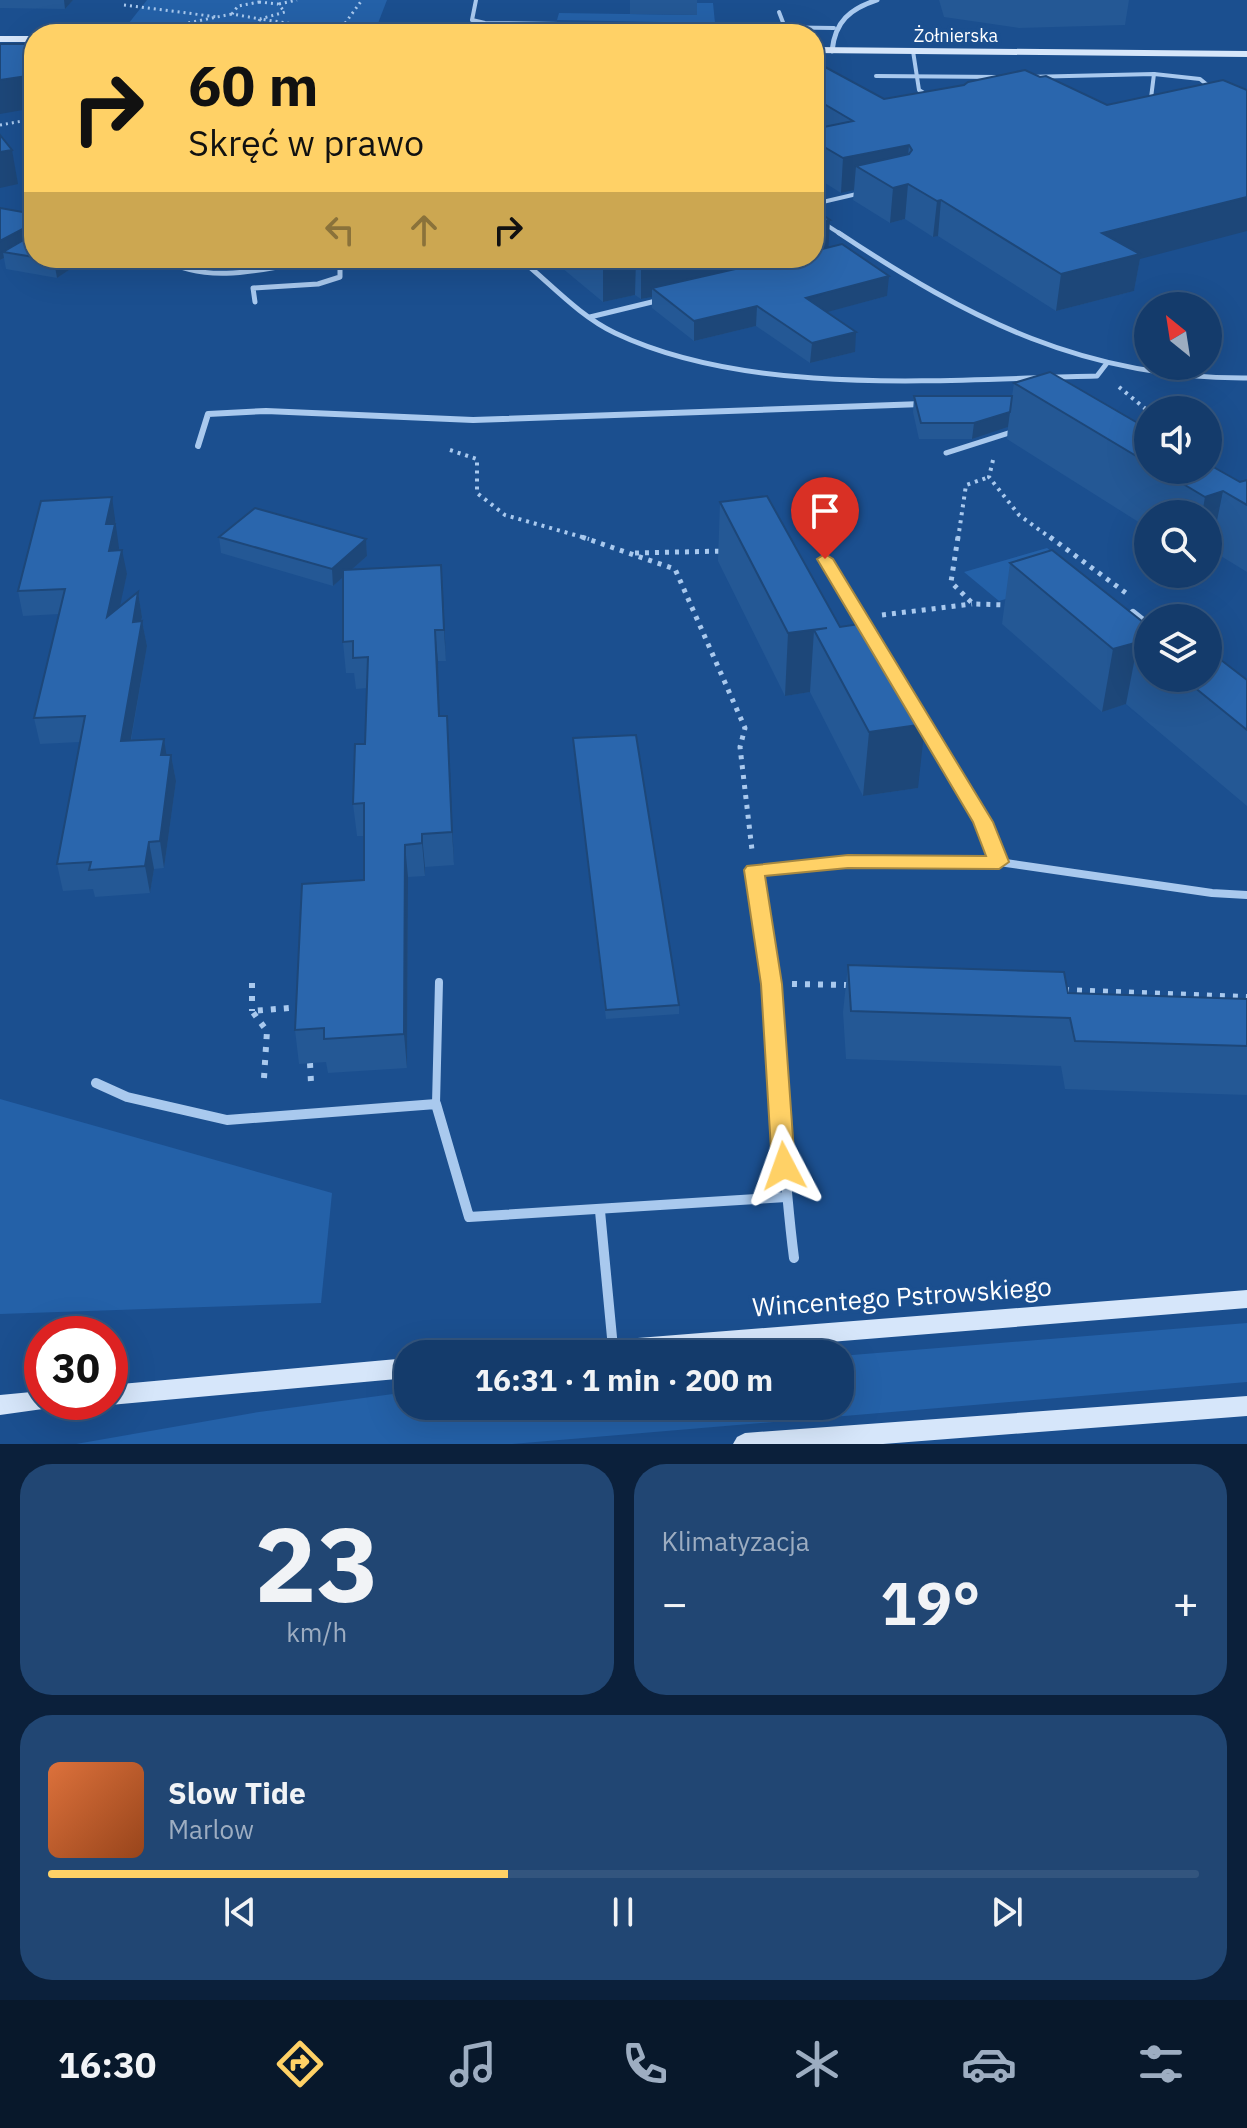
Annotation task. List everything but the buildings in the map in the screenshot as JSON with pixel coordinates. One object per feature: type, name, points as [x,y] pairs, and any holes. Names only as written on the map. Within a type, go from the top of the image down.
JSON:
[{"type":"street","points":[[832,51],[834,28],[840,18],[877,0]]},
{"type":"street","points":[[0,39],[24,39]]},
{"type":"street","name":"Żołnierska","points":[[1098,51],[1247,44]]},
{"type":"street","name":"Żołnierska","points":[[824,51],[1247,54]]},
{"type":"street","points":[[198,446],[208,414],[266,411],[473,420],[929,404]]},
{"type":"street","points":[[825,559],[877,645]]},
{"type":"street","points":[[918,713],[983,822],[999,862]]},
{"type":"street","points":[[794,1258],[786,1197],[771,984],[754,870],[848,861],[999,862],[1212,893],[1247,895]]},
{"type":"street","points":[[96,1083],[127,1097],[227,1120],[436,1104],[469,1217],[786,1197]]},
{"type":"street","points":[[600,1211],[612,1340]]},
{"type":"street","name":"Wincentego Pstrowskiego","points":[[727,1340],[1247,1299]]},
{"type":"street","points":[[128,1393],[394,1369]]},
{"type":"street","points":[[0,1405],[24,1403]]},
{"type":"street","points":[[745,1444],[1247,1406]]},
{"type":"lane","points":[[476,0],[472,20],[485,23],[634,24]]},
{"type":"lane","points":[[779,12],[784,24]]},
{"type":"lane","points":[[824,27],[834,28]]},
{"type":"lane","points":[[913,51],[919,90],[932,98]]},
{"type":"lane","points":[[1154,74],[1151,98],[1140,105],[1097,109],[1068,100],[1026,77],[1154,74],[1200,79],[1211,88]]},
{"type":"lane","points":[[876,76],[1012,77]]},
{"type":"lane","points":[[824,202],[874,191]]},
{"type":"lane","points":[[824,224],[960,308],[1039,341],[1107,363],[1180,377],[1247,378]]},
{"type":"lane","points":[[851,255],[866,252]]},
{"type":"lane","points":[[172,268],[215,273],[252,268]]},
{"type":"lane","points":[[255,302],[253,288],[318,284],[340,277],[340,268]]},
{"type":"lane","points":[[531,268],[590,317],[616,333],[690,359],[779,373],[890,378],[1097,376],[1107,363]]},
{"type":"lane","points":[[590,317],[667,299]]},
{"type":"lane","points":[[946,453],[1029,427]]},
{"type":"lane","points":[[436,1104],[439,982]]},
{"type":"path","points":[[235,0],[244,4],[278,4],[297,0]]},
{"type":"path","points":[[345,24],[362,0]]},
{"type":"path","points":[[232,14],[234,9],[244,4]]},
{"type":"path","points":[[258,24],[260,19],[285,12],[278,4]]},
{"type":"path","points":[[124,5],[218,17]]},
{"type":"path","points":[[183,24],[232,14],[294,24]]},
{"type":"path","points":[[0,125],[24,121]]},
{"type":"path","points":[[1100,372],[1134,400]]},
{"type":"path","points":[[450,450],[477,459],[477,493],[505,515],[675,569],[745,728],[740,747],[754,870]]},
{"type":"path","points":[[989,477],[994,455]]},
{"type":"path","points":[[989,477],[1019,515],[1136,601]]},
{"type":"path","points":[[973,604],[951,582],[956,531],[966,485],[989,477]]},
{"type":"path","points":[[632,553],[734,550]]},
{"type":"path","points":[[882,615],[973,604],[1014,605]]},
{"type":"path","points":[[252,983],[252,1011],[267,1031],[264,1078]]},
{"type":"path","points":[[771,984],[864,986]]},
{"type":"path","points":[[1050,990],[1247,997]]},
{"type":"path","points":[[252,1011],[303,1007]]},
{"type":"path","points":[[310,1063],[311,1083]]},
{"type":"shaded area","points":[[147,0],[387,0],[378,24],[128,24]]},
{"type":"shaded area","points":[[697,3],[713,3],[715,23],[557,20],[559,13],[696,15]]},
{"type":"shaded area","points":[[1047,548],[1083,576],[999,601],[964,572]]},
{"type":"shaded area","points":[[0,1099],[332,1193],[321,1303],[0,1314]]},
{"type":"shaded area","points":[[1247,1323],[1247,1382],[854,1415],[854,1355]]},
{"type":"shaded area","points":[[394,1394],[394,1420],[797,1420],[512,1444],[76,1444],[259,1412]]},
{"type":"route","points":[[784,1166],[771,984],[754,870],[848,861],[999,862],[983,822],[825,559]]}]
